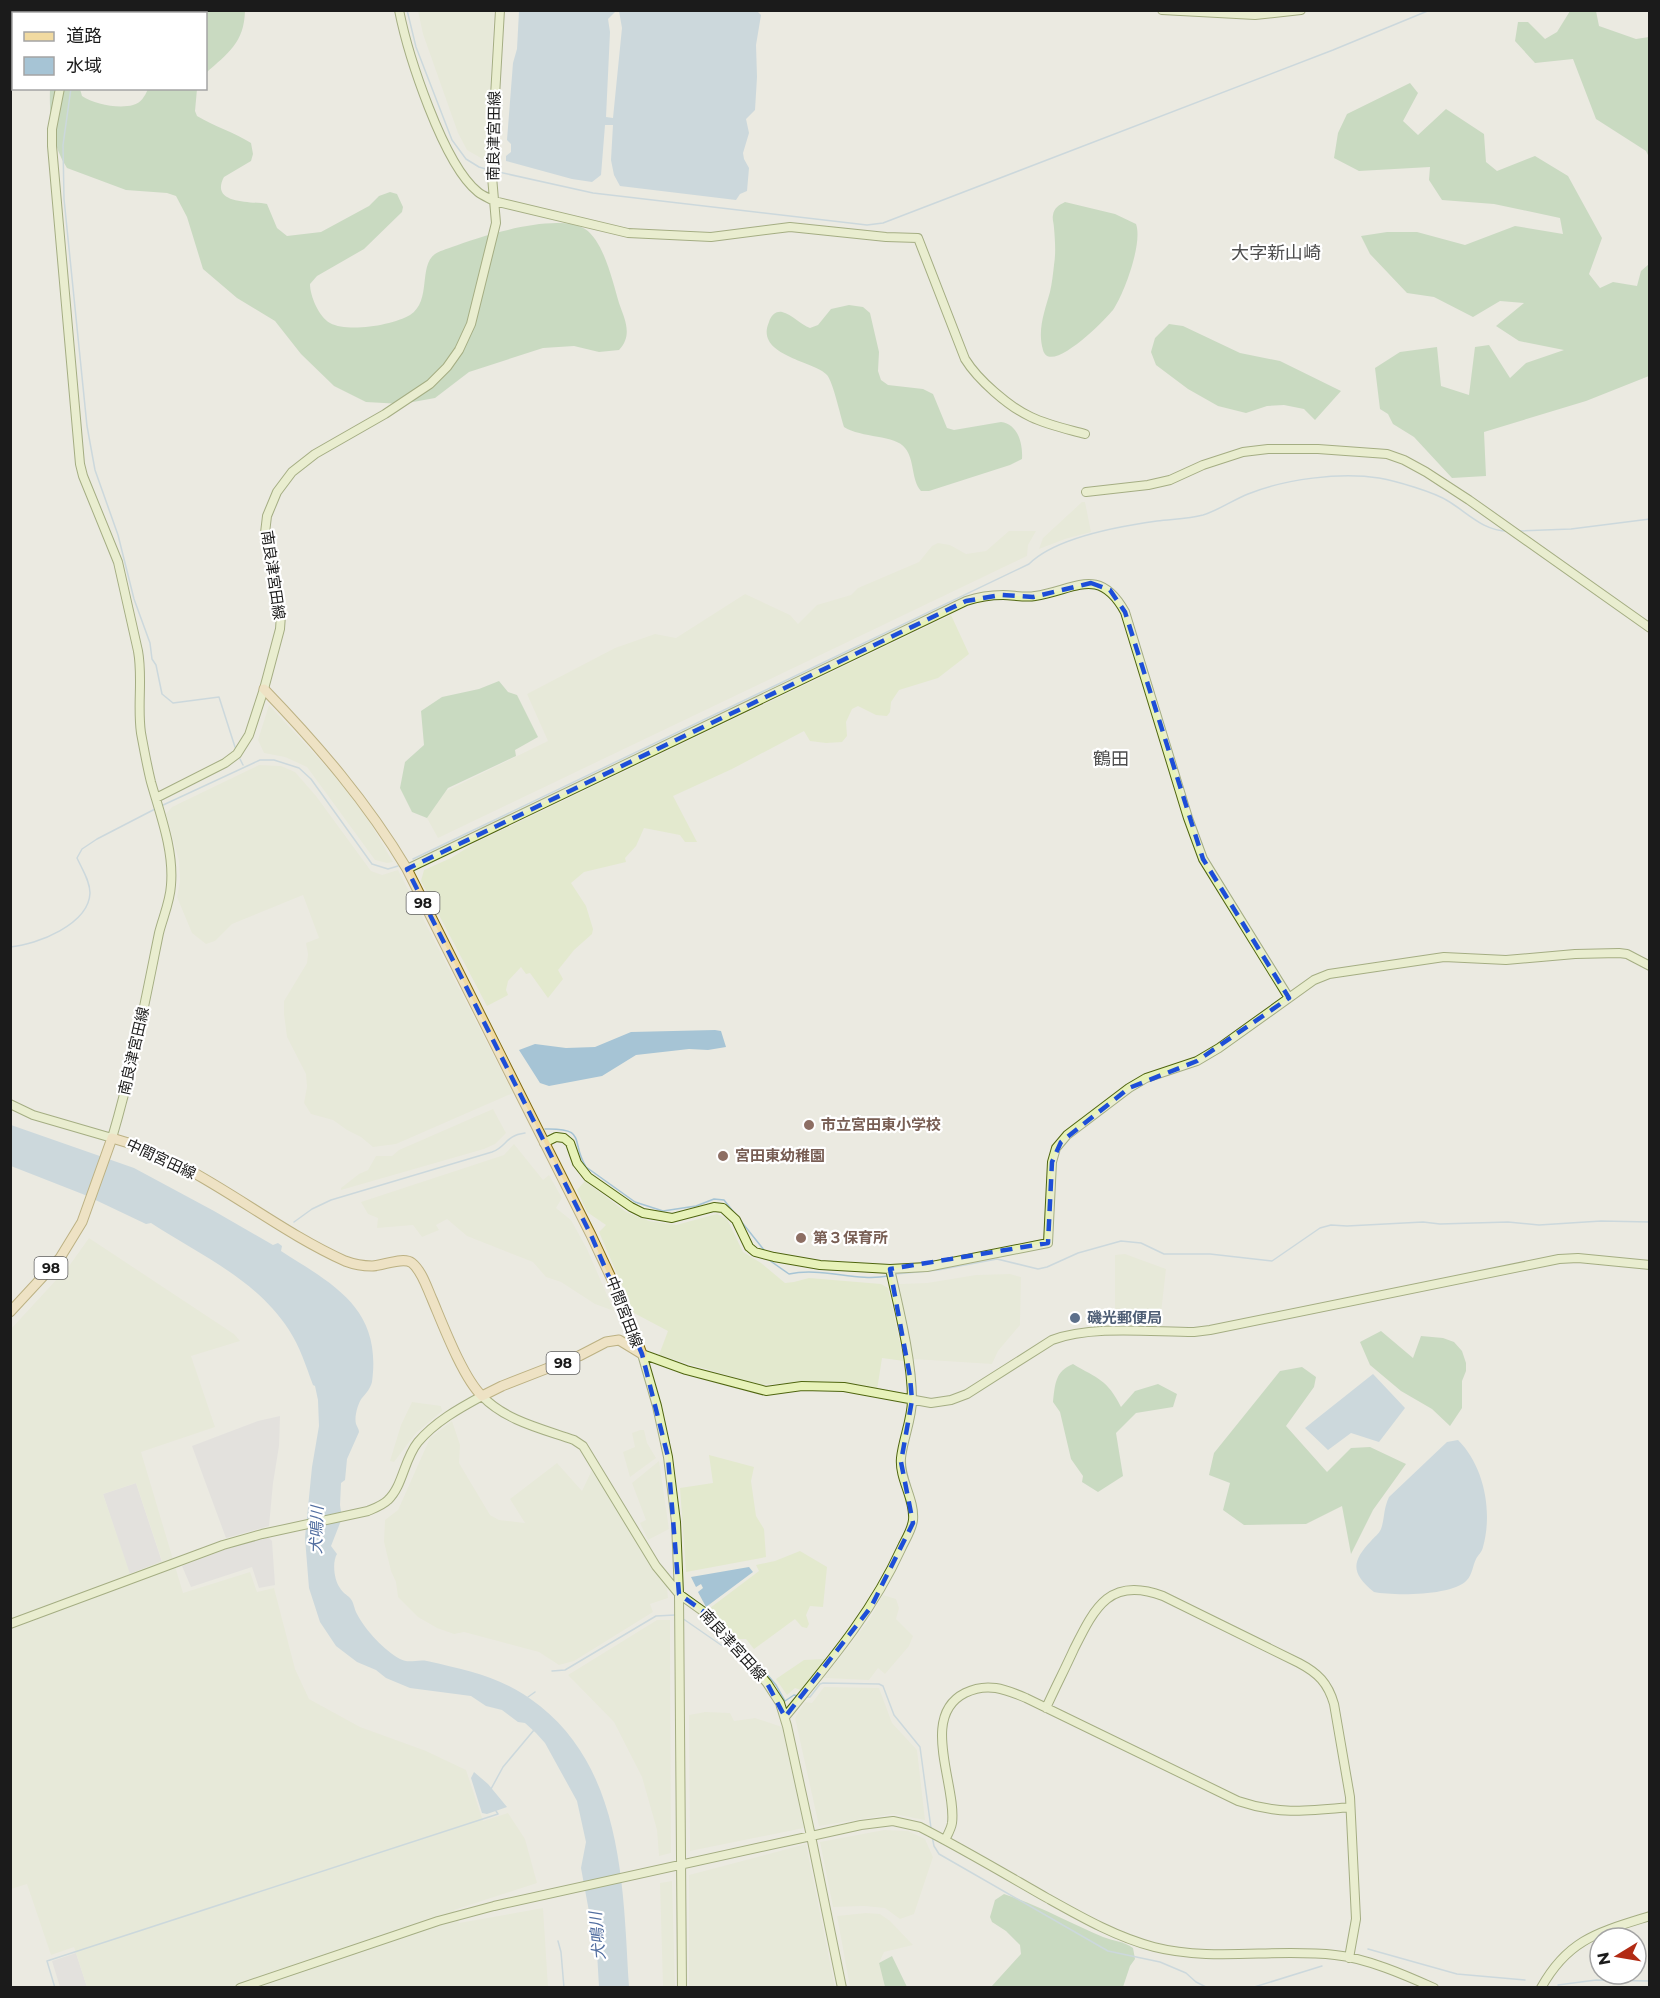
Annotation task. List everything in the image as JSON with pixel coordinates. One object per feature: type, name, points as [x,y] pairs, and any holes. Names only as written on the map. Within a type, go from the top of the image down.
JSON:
[{"type":"main road","name":"中間宮田線","points":[[264,689],[346,779],[407,869],[605,1264],[642,1354]]},
{"type":"main road","name":"中間宮田線","points":[[10,1312],[60,1258],[84,1218],[110,1141],[136,1144],[175,1163],[295,1236],[349,1262],[371,1266],[409,1261],[424,1281],[471,1383],[482,1396],[579,1356],[606,1342],[620,1340],[642,1354]]},
{"type":"street","points":[[399,10],[410,54],[446,146],[479,193],[495,201],[628,234],[645,236],[711,237],[793,227],[886,237],[918,238],[965,359],[974,373],[1020,411],[1041,421],[1085,434]]},
{"type":"street","name":"南良津宮田線","points":[[110,1141],[125,1095],[171,885],[172,869],[156,798],[225,763],[237,754],[249,735],[280,630],[281,615],[265,533],[267,516],[277,492],[292,472],[315,454],[385,414],[430,384],[447,367],[459,350],[471,324],[496,223],[491,165],[500,10]]},
{"type":"street","points":[[1162,10],[1255,15],[1301,10]]},
{"type":"street","points":[[60,90],[52,129],[52,146],[78,446],[83,476],[118,562],[131,620],[140,664],[139,706],[142,734],[148,771],[156,798]]},
{"type":"street","points":[[1086,492],[1148,485],[1170,480],[1203,465],[1243,452],[1268,449],[1318,449],[1387,454],[1404,460],[1460,495],[1650,628]]},
{"type":"street","points":[[407,869],[966,601],[983,596],[1033,597],[1091,583],[1110,590],[1125,612],[1200,853],[1289,998]]},
{"type":"street","points":[[544,1143],[556,1137],[564,1138],[570,1143],[577,1163],[588,1177],[643,1213],[672,1218],[710,1208],[723,1208],[736,1220],[749,1247],[762,1255],[820,1265],[890,1273],[1048,1243],[1052,1162],[1061,1142],[1130,1088],[1146,1078],[1204,1056],[1314,980],[1329,974],[1444,957],[1506,960],[1619,953],[1627,954],[1650,966]]},
{"type":"street","points":[[10,1104],[33,1115],[110,1141]]},
{"type":"street","points":[[642,1354],[686,1370],[766,1390],[802,1386],[844,1387],[920,1402],[941,1402],[968,1394],[1043,1345],[1067,1335],[1088,1332],[1210,1330],[1559,1259],[1578,1258],[1650,1265]]},
{"type":"street","points":[[785,1717],[871,1607],[913,1523],[913,1513],[901,1462],[912,1400],[908,1362],[890,1273]]},
{"type":"street","points":[[642,1354],[668,1457],[676,1522],[679,1594],[682,1988]]},
{"type":"street","points":[[10,1624],[223,1545],[284,1529],[366,1512],[382,1505],[393,1494],[410,1453],[427,1432],[454,1411],[482,1396]]},
{"type":"street","name":"南良津宮田線","points":[[482,1396],[491,1406],[505,1415],[574,1440],[583,1446],[656,1566],[679,1594],[711,1617],[767,1683],[780,1703],[811,1836],[842,1988]]},
{"type":"street","points":[[1046,1708],[1091,1615],[1099,1605],[1114,1594],[1128,1589],[1149,1591],[1299,1663],[1319,1676],[1330,1692],[1334,1704],[1350,1808],[1356,1919],[1348,1958]]},
{"type":"street","points":[[945,1840],[950,1831],[952,1816],[942,1735],[945,1718],[953,1702],[960,1696],[980,1687],[1000,1687],[1238,1802],[1279,1812],[1350,1808]]},
{"type":"street","points":[[240,1988],[438,1921],[494,1905],[861,1825],[893,1821],[920,1827],[1091,1922],[1153,1947],[1217,1954],[1305,1952],[1348,1958],[1434,1988]]},
{"type":"street","points":[[1541,1988],[1559,1959],[1573,1947],[1589,1937],[1650,1916]]},
{"type":"highlighted area","points":[[1091,583],[1110,590],[1125,612],[1203,859],[1289,998],[1197,1061],[1129,1088],[1061,1142],[1052,1162],[1048,1243],[890,1269],[910,1377],[912,1400],[901,1462],[913,1523],[871,1607],[785,1717],[767,1683],[711,1617],[679,1594],[668,1457],[642,1354],[591,1235],[407,869],[966,601],[1001,595],[1033,597]]},
{"type":"shaded area","points":[[280,1416],[279,1446],[269,1526],[226,1538],[192,1446],[258,1421]]},
{"type":"shaded area","points":[[136,1483],[162,1562],[129,1574],[103,1494]]},
{"type":"shaded area","points":[[268,1537],[272,1541],[275,1585],[259,1588],[252,1567],[191,1587],[182,1566],[245,1542]]},
{"type":"shaded area","points":[[76,1953],[87,1987],[60,1987],[52,1961]]},
{"type":"green space","points":[[245,11],[242,31],[238,39],[228,53],[207,72],[207,12],[172,12]]},
{"type":"green space","points":[[418,11],[494,11],[486,161],[467,150],[458,133],[423,34]]},
{"type":"green space","points":[[1570,11],[1596,11],[1599,26],[1636,39],[1649,37],[1649,157],[1646,151],[1596,119],[1573,59],[1535,63],[1515,41],[1518,22],[1528,22],[1545,39],[1557,32]]},
{"type":"green space","points":[[1410,83],[1418,93],[1403,121],[1418,135],[1446,109],[1484,134],[1486,162],[1497,171],[1535,156],[1568,176],[1602,238],[1589,274],[1600,288],[1613,282],[1637,286],[1641,271],[1649,264],[1649,376],[1586,401],[1484,432],[1486,476],[1452,478],[1414,437],[1393,424],[1388,414],[1380,409],[1375,368],[1400,352],[1437,347],[1441,386],[1469,395],[1475,347],[1489,345],[1510,378],[1526,363],[1564,350],[1519,341],[1496,326],[1524,303],[1500,301],[1473,317],[1434,297],[1407,293],[1370,254],[1361,236],[1387,232],[1417,232],[1465,245],[1515,226],[1563,234],[1560,218],[1494,204],[1442,200],[1429,180],[1430,167],[1359,171],[1334,158],[1338,133],[1347,114]]},
{"type":"green space","points":[[50,90],[80,90],[82,96],[87,99],[106,105],[120,106],[138,103],[148,90],[197,90],[195,111],[197,116],[251,143],[253,154],[251,161],[224,177],[221,186],[222,193],[243,202],[267,204],[277,228],[287,236],[321,232],[369,206],[379,196],[390,192],[397,194],[403,207],[402,212],[364,249],[317,276],[310,284],[316,306],[330,323],[359,328],[402,319],[417,309],[423,293],[427,267],[430,259],[437,253],[499,232],[538,224],[556,223],[572,224],[585,229],[592,235],[603,252],[625,321],[626,339],[619,350],[599,352],[574,346],[543,348],[469,372],[435,398],[402,404],[366,402],[334,386],[301,354],[275,321],[237,298],[203,269],[187,217],[176,196],[167,193],[126,190],[67,168],[52,130]]},
{"type":"green space","points":[[1065,202],[1115,214],[1136,224],[1137,243],[1127,281],[1113,310],[1078,343],[1056,356],[1048,356],[1043,350],[1041,335],[1055,260],[1053,217],[1056,209]]},
{"type":"green space","points":[[849,305],[863,307],[870,313],[879,352],[878,371],[881,380],[888,385],[923,389],[933,394],[947,428],[954,430],[1001,422],[1007,424],[1018,436],[1022,447],[1022,459],[929,491],[921,491],[905,448],[894,441],[851,431],[844,427],[827,375],[778,350],[770,343],[767,333],[770,320],[777,312],[786,313],[810,328],[818,325],[831,309]]},
{"type":"green space","points":[[1169,324],[1183,326],[1240,353],[1280,361],[1341,391],[1315,420],[1304,409],[1284,405],[1267,406],[1246,413],[1218,406],[1188,389],[1156,365],[1151,352],[1155,338]]},
{"type":"green space","points":[[1082,502],[1085,502],[1091,532],[1039,549],[1043,538]]},
{"type":"green space","points":[[1009,531],[1036,531],[1028,545],[1027,556],[438,838],[427,818],[446,791],[548,741],[527,694],[615,648],[655,634],[676,638],[745,594],[790,615],[798,624],[817,605],[851,595],[858,588],[919,562],[932,546],[938,543],[950,545],[966,554],[986,551]]},
{"type":"green space","points":[[951,615],[969,654],[938,678],[899,690],[891,702],[887,716],[876,715],[858,706],[852,709],[846,722],[847,736],[842,742],[810,741],[804,731],[732,769],[673,796],[697,842],[685,842],[680,835],[644,828],[636,846],[625,858],[626,862],[584,872],[571,883],[586,906],[593,929],[592,934],[574,950],[558,970],[563,979],[548,998],[530,973],[526,974],[521,967],[508,981],[506,990],[508,995],[487,1006],[421,881],[424,870],[451,858],[475,843]]},
{"type":"green space","points":[[499,681],[508,692],[517,695],[538,737],[515,750],[516,756],[448,788],[427,818],[412,812],[400,788],[405,762],[424,745],[421,711],[442,697],[479,689]]},
{"type":"green space","points":[[269,705],[335,776],[368,819],[393,862],[375,860],[307,767],[285,757],[264,753],[258,740]]},
{"type":"green space","points":[[259,765],[281,766],[295,772],[316,796],[371,871],[382,875],[398,870],[513,1093],[396,1144],[373,1147],[333,1120],[311,1114],[304,1103],[307,1087],[306,1074],[287,1037],[284,1014],[284,1001],[307,963],[306,943],[319,938],[303,895],[232,924],[215,941],[206,944],[192,933],[177,897],[180,881],[179,861],[166,814],[172,807]]},
{"type":"green space","points":[[493,1109],[506,1133],[495,1144],[341,1190],[359,1174],[368,1170],[376,1156],[392,1156],[399,1150]]},
{"type":"green space","points":[[514,1144],[543,1180],[549,1175],[562,1198],[556,1208],[571,1220],[587,1249],[614,1311],[595,1304],[561,1282],[546,1277],[533,1262],[467,1236],[447,1219],[436,1225],[439,1230],[422,1237],[413,1225],[377,1228],[378,1218],[368,1214],[361,1202],[504,1155]]},
{"type":"green space","points":[[585,1181],[626,1212],[649,1221],[676,1225],[717,1214],[727,1219],[743,1252],[761,1263],[785,1283],[809,1278],[881,1284],[888,1288],[904,1361],[882,1358],[877,1390],[858,1384],[803,1382],[760,1385],[659,1355],[668,1331],[634,1313],[599,1232],[606,1225],[587,1212],[577,1190]]},
{"type":"green space","points":[[89,1238],[234,1334],[240,1341],[191,1356],[215,1427],[141,1452],[183,1593],[250,1572],[257,1592],[274,1588],[295,1669],[309,1699],[360,1727],[426,1751],[466,1770],[483,1821],[508,1813],[525,1839],[537,1883],[454,1910],[459,1923],[543,1908],[548,1987],[87,1987],[74,1947],[51,1955],[27,1884],[11,1889],[10,1330],[69,1266]],"holes":[[[136,1483],[162,1561],[130,1574],[103,1494]]]},
{"type":"green space","points":[[1125,1254],[1166,1269],[1160,1322],[1115,1316],[1115,1255]]},
{"type":"green space","points":[[1010,1274],[1021,1277],[1020,1325],[998,1351],[992,1364],[913,1359],[899,1284],[927,1283],[976,1275]]},
{"type":"green space","points":[[1381,1331],[1413,1358],[1421,1336],[1443,1338],[1454,1342],[1462,1351],[1466,1371],[1462,1381],[1462,1408],[1450,1426],[1432,1409],[1401,1391],[1370,1365],[1360,1342]]},
{"type":"green space","points":[[1073,1364],[1106,1385],[1121,1407],[1135,1391],[1158,1384],[1177,1394],[1173,1407],[1136,1413],[1116,1433],[1123,1476],[1098,1492],[1082,1482],[1083,1476],[1071,1459],[1060,1412],[1053,1402],[1055,1384],[1059,1375]]},
{"type":"green space","points":[[1302,1367],[1316,1377],[1314,1387],[1286,1426],[1327,1472],[1351,1448],[1370,1447],[1406,1464],[1373,1510],[1351,1554],[1342,1506],[1306,1524],[1244,1525],[1223,1510],[1230,1483],[1209,1475],[1214,1453],[1280,1371]]},
{"type":"green space","points":[[412,1402],[441,1406],[442,1411],[416,1433],[394,1462],[390,1461],[401,1425]]},
{"type":"green space","points":[[452,1421],[460,1445],[459,1463],[490,1515],[499,1520],[525,1523],[510,1499],[557,1463],[582,1491],[592,1470],[667,1587],[668,1598],[650,1604],[653,1612],[574,1661],[559,1665],[539,1652],[464,1632],[454,1634],[437,1628],[418,1617],[398,1597],[384,1542],[385,1520],[398,1510],[430,1438]]},
{"type":"green space","points":[[644,1430],[647,1443],[656,1458],[630,1477],[623,1452],[635,1447],[632,1433]]},
{"type":"green space","points":[[709,1455],[754,1467],[751,1481],[756,1516],[764,1529],[766,1557],[686,1572],[680,1488],[713,1483]]},
{"type":"green space","points":[[659,1461],[669,1529],[648,1540],[640,1523],[646,1520],[632,1483]]},
{"type":"green space","points":[[800,1551],[827,1567],[823,1607],[810,1606],[806,1615],[809,1624],[807,1628],[802,1627],[795,1619],[754,1649],[746,1639],[737,1639],[710,1608],[759,1571],[756,1565],[775,1561]]},
{"type":"green space","points":[[883,1595],[896,1599],[899,1608],[896,1619],[913,1636],[909,1646],[885,1674],[878,1668],[869,1680],[824,1678],[869,1620]]},
{"type":"green space","points":[[657,1620],[670,1620],[671,1853],[659,1856],[657,1830],[642,1777],[614,1722],[568,1675]]},
{"type":"green space","points":[[826,1659],[827,1661],[801,1690],[795,1688],[787,1695],[776,1679],[804,1660]]},
{"type":"green space","points":[[824,1687],[879,1688],[892,1723],[917,1750],[925,1820],[893,1814],[819,1826],[795,1718],[805,1702],[812,1703]]},
{"type":"green space","points":[[705,1712],[730,1713],[734,1721],[755,1718],[782,1727],[804,1828],[690,1851],[689,1715]]},
{"type":"green space","points":[[884,1830],[908,1831],[925,1839],[933,1857],[914,1914],[900,1919],[885,1908],[833,1907],[820,1842]]},
{"type":"green space","points":[[806,1844],[835,1987],[689,1987],[689,1875]]},
{"type":"green space","points":[[672,1881],[675,1987],[663,1987],[660,1883]]},
{"type":"green space","points":[[1004,1894],[1133,1948],[1135,1959],[1130,1966],[1123,1987],[991,1987],[1021,1954],[1020,1945],[1006,1931],[992,1922],[990,1917],[995,1900]]},
{"type":"green space","points":[[880,1914],[913,1945],[884,1952],[879,1963],[885,1987],[850,1987],[837,1916]]},
{"type":"green space","points":[[892,1956],[907,1987],[885,1987],[879,1963]]},
{"type":"water","points":[[756,10],[761,15],[756,45],[755,110],[746,119],[749,133],[743,153],[749,168],[747,191],[740,194],[736,200],[620,186],[614,175],[611,160],[613,125],[605,125],[601,175],[592,182],[572,179],[506,161],[506,156],[511,152],[511,144],[507,140],[519,11],[616,11],[608,19],[610,32],[606,117],[613,118],[622,28],[619,11]]},
{"type":"water","points":[[721,1031],[726,1047],[636,1055],[602,1076],[549,1086],[540,1083],[519,1050],[535,1044],[566,1048],[595,1047],[631,1032]]},
{"type":"water","name":"犬鳴川","points":[[11,1125],[134,1168],[273,1245],[278,1243],[282,1246],[281,1251],[336,1288],[362,1317],[369,1335],[373,1357],[372,1382],[358,1407],[356,1421],[359,1432],[347,1459],[345,1480],[341,1483],[342,1518],[331,1546],[337,1554],[334,1566],[338,1585],[351,1600],[370,1633],[400,1659],[427,1661],[458,1668],[500,1682],[527,1696],[568,1733],[588,1765],[603,1799],[614,1835],[624,1912],[629,1987],[599,1987],[598,1939],[590,1917],[581,1868],[586,1842],[577,1801],[545,1743],[525,1723],[518,1722],[502,1710],[486,1706],[471,1696],[410,1688],[386,1678],[376,1670],[357,1662],[336,1646],[320,1622],[309,1588],[305,1538],[312,1467],[319,1426],[318,1400],[315,1386],[289,1330],[276,1312],[244,1282],[151,1223],[146,1224],[85,1195],[11,1166]]},
{"type":"water","points":[[1373,1374],[1405,1408],[1379,1442],[1351,1433],[1328,1450],[1305,1428]]},
{"type":"water","points":[[1458,1440],[1467,1451],[1480,1476],[1486,1504],[1487,1519],[1483,1547],[1470,1575],[1460,1585],[1437,1592],[1395,1594],[1374,1592],[1361,1579],[1356,1567],[1360,1555],[1380,1531],[1389,1497],[1447,1442]]},
{"type":"water","points":[[749,1567],[753,1572],[706,1607],[698,1592],[703,1588],[701,1584],[696,1587],[691,1577]]},
{"type":"water","points":[[474,1772],[488,1784],[507,1807],[487,1814],[482,1813],[471,1778]]},
{"type":"waterway","points":[[407,10],[416,47],[452,140],[466,159],[489,170]]},
{"type":"waterway","points":[[494,171],[593,193],[867,225],[883,223],[1333,50],[1430,10]]},
{"type":"waterway","points":[[71,90],[63,145],[64,199],[87,426],[95,470],[118,535],[134,599],[150,643],[162,694],[173,703],[219,697],[235,747]]},
{"type":"waterway","points":[[413,859],[1029,564],[1040,555],[1071,540],[1142,523],[1203,515],[1248,494],[1279,484],[1330,476],[1364,476],[1405,484],[1448,501],[1483,525],[1508,531]]},
{"type":"waterway","points":[[1519,531],[1571,529],[1650,519]]},
{"type":"waterway","points":[[240,759],[243,765]]},
{"type":"waterway","points":[[161,806],[260,760],[274,760],[299,768],[311,779],[372,864],[388,869],[398,866]]},
{"type":"waterway","points":[[10,947],[34,942],[60,931],[81,914],[90,893],[77,858],[82,849],[157,808]]},
{"type":"waterway","points":[[545,1129],[558,1129],[573,1134],[586,1167],[635,1202],[663,1211],[696,1206],[714,1199],[724,1200],[764,1250]]},
{"type":"waterway","points":[[294,1222],[312,1209],[331,1200],[492,1152],[513,1136],[525,1133]]},
{"type":"waterway","points":[[896,1274],[938,1270],[997,1259],[1038,1269],[1078,1253],[1121,1241],[1141,1243],[1164,1254],[1210,1254],[1272,1261],[1320,1228],[1331,1225],[1423,1222],[1440,1224],[1508,1222],[1539,1225],[1601,1221],[1650,1222]]},
{"type":"waterway","points":[[769,1260],[789,1274],[814,1272],[864,1277],[888,1276]]},
{"type":"waterway","points":[[552,1671],[565,1670],[656,1616],[675,1615]]},
{"type":"waterway","points":[[682,1618],[721,1645],[732,1646]]},
{"type":"waterway","points":[[739,1645],[742,1645],[776,1685],[785,1701],[794,1695],[798,1696]]},
{"type":"waterway","points":[[806,1697],[810,1697],[823,1683],[883,1686],[894,1715],[920,1747],[931,1828]]},
{"type":"waterway","points":[[528,1697],[535,1692]]},
{"type":"waterway","points":[[491,1789],[503,1767],[534,1730]]},
{"type":"waterway","points":[[55,1988],[47,1961],[498,1814],[496,1811]]},
{"type":"waterway","points":[[932,1836],[939,1854],[1108,1951],[1160,1962],[1186,1973],[1196,1982],[1208,1988]]},
{"type":"waterway","points":[[558,1941],[564,1988]]},
{"type":"waterway","points":[[1368,1949],[1457,1974],[1525,1980]]},
{"type":"waterway","points":[[1251,1988],[1322,1966]]},
{"type":"waterway","points":[[1558,1985],[1596,1980],[1650,1981]]},
{"type":"place","name":"市立宮田東小学校","points":[[809,1125]]},
{"type":"place","name":"宮田東幼稚園","points":[[723,1156]]},
{"type":"place","name":"第３保育所","points":[[801,1238]]},
{"type":"place","name":"磯光郵便局","points":[[1075,1318]]},
{"type":"district","name":"大字新山崎","points":[[1276,253]]},
{"type":"district","name":"鶴田","points":[[1111,759]]}]
